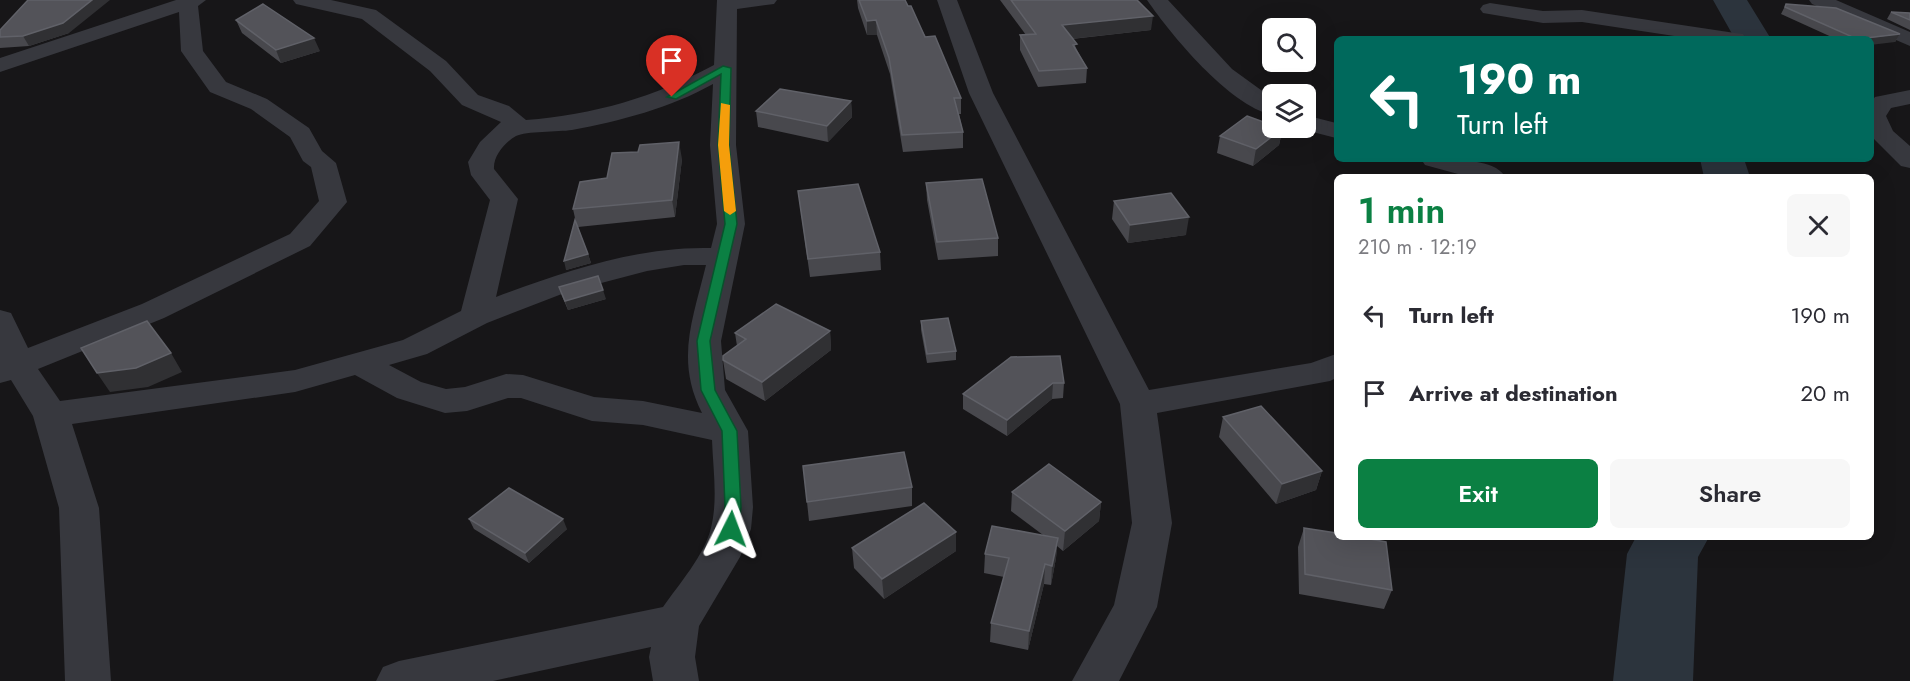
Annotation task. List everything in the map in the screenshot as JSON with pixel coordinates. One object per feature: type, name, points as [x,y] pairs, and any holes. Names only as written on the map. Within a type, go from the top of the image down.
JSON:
[{"type":"street","points":[[303,0],[369,14],[438,66],[470,100],[500,111],[514,120],[512,128],[483,153],[479,163],[481,172],[504,199],[476,316]]},
{"type":"street","points":[[676,681],[672,657],[677,623],[719,557],[731,529],[733,507],[730,431],[708,390],[704,341],[731,224],[723,145],[727,2],[767,0]]},
{"type":"street","points":[[947,0],[981,93],[1138,404],[1152,523],[1135,608],[1095,681]]},
{"type":"street","points":[[1157,0],[1224,75],[1251,97],[1262,103]]},
{"type":"street","points":[[1819,0],[1910,40]]},
{"type":"street","points":[[0,65],[192,2],[192,51],[219,87],[259,104],[300,133],[312,156],[323,163],[333,202],[300,240],[153,311],[9,369]]},
{"type":"street","points":[[1482,4],[1519,34]]},
{"type":"street","points":[[1482,4],[1543,17],[1582,16],[1716,36]]},
{"type":"street","points":[[512,128],[581,122],[620,112],[672,97],[726,68]]},
{"type":"street","points":[[1910,97],[1877,97],[1874,116],[1882,134],[1910,160]]},
{"type":"street","points":[[1316,125],[1334,130]]},
{"type":"street","points":[[1450,162],[1494,170]]},
{"type":"street","points":[[51,415],[295,381],[415,347],[476,316],[556,285],[646,262],[684,256],[724,257]]},
{"type":"street","points":[[0,320],[9,369],[51,415],[79,508],[88,681]]},
{"type":"street","points":[[360,364],[409,390],[445,401],[467,399],[506,386],[523,387],[592,409],[643,413],[730,431]]},
{"type":"street","points":[[1138,404],[1318,374],[1334,366]]},
{"type":"street","points":[[399,681],[677,623]]},
{"type":"building","points":[[28,0],[92,0],[63,23],[23,36],[0,37],[0,30]]},
{"type":"building","points":[[859,0],[905,0],[908,6],[911,6],[925,37],[935,36],[961,98],[954,98],[963,132],[902,135],[889,58],[876,20],[867,21]]},
{"type":"building","points":[[1011,0],[1137,0],[1153,16],[1062,25],[1077,44],[1073,45],[1087,68],[1039,71],[1020,35],[1036,34]]},
{"type":"building","points":[[263,4],[314,38],[276,50],[236,20]]},
{"type":"building","points":[[1786,4],[1836,8],[1900,34],[1874,37],[1850,36],[1785,7]]},
{"type":"building","points":[[1891,12],[1910,13],[1910,20]]},
{"type":"building","points":[[780,89],[851,101],[827,126],[756,111]]},
{"type":"building","points":[[1247,116],[1262,121],[1262,138],[1270,138],[1256,149],[1220,136]]},
{"type":"building","points":[[679,142],[672,200],[573,209],[580,182],[607,178],[612,153],[638,152],[640,145]]},
{"type":"building","points":[[982,179],[998,238],[937,242],[926,183]]},
{"type":"building","points":[[858,184],[880,252],[808,259],[798,191]]},
{"type":"building","points":[[1171,193],[1189,217],[1130,225],[1114,201]]},
{"type":"building","points":[[575,220],[588,254],[564,261]]},
{"type":"building","points":[[598,276],[603,290],[565,301],[559,287]]},
{"type":"building","points":[[776,304],[830,331],[762,382],[723,360],[723,356],[746,339],[735,333]]},
{"type":"building","points":[[948,318],[956,351],[927,354],[921,321]]},
{"type":"building","points":[[147,321],[171,353],[136,368],[97,373],[81,348]]},
{"type":"building","points":[[1060,356],[1064,383],[1053,383],[1007,420],[963,394],[1011,357]]},
{"type":"building","points":[[1261,406],[1322,471],[1282,484],[1223,417]]},
{"type":"building","points":[[904,452],[912,487],[807,502],[803,466]]},
{"type":"building","points":[[1049,464],[1101,502],[1065,531],[1012,492]]},
{"type":"building","points":[[509,488],[563,519],[525,553],[469,519]]},
{"type":"building","points":[[924,503],[956,532],[882,579],[852,548]]},
{"type":"building","points":[[992,526],[1058,538],[1052,566],[1045,564],[1029,631],[991,623],[1009,558],[985,554]]},
{"type":"building","points":[[1304,528],[1334,533],[1334,540],[1375,540],[1386,542],[1392,590],[1305,574]]},
{"type":"waterway","points":[[1730,0],[1751,36]]},
{"type":"waterway","points":[[1723,162],[1726,174]]},
{"type":"waterway","points":[[1653,681],[1663,554],[1672,540]]},
{"type":"slow traffic","points":[[725,105],[723,145],[730,211]]},
{"type":"route","points":[[672,97],[726,68],[723,145],[731,224],[704,341],[708,390],[730,431],[733,507],[731,529]]}]
